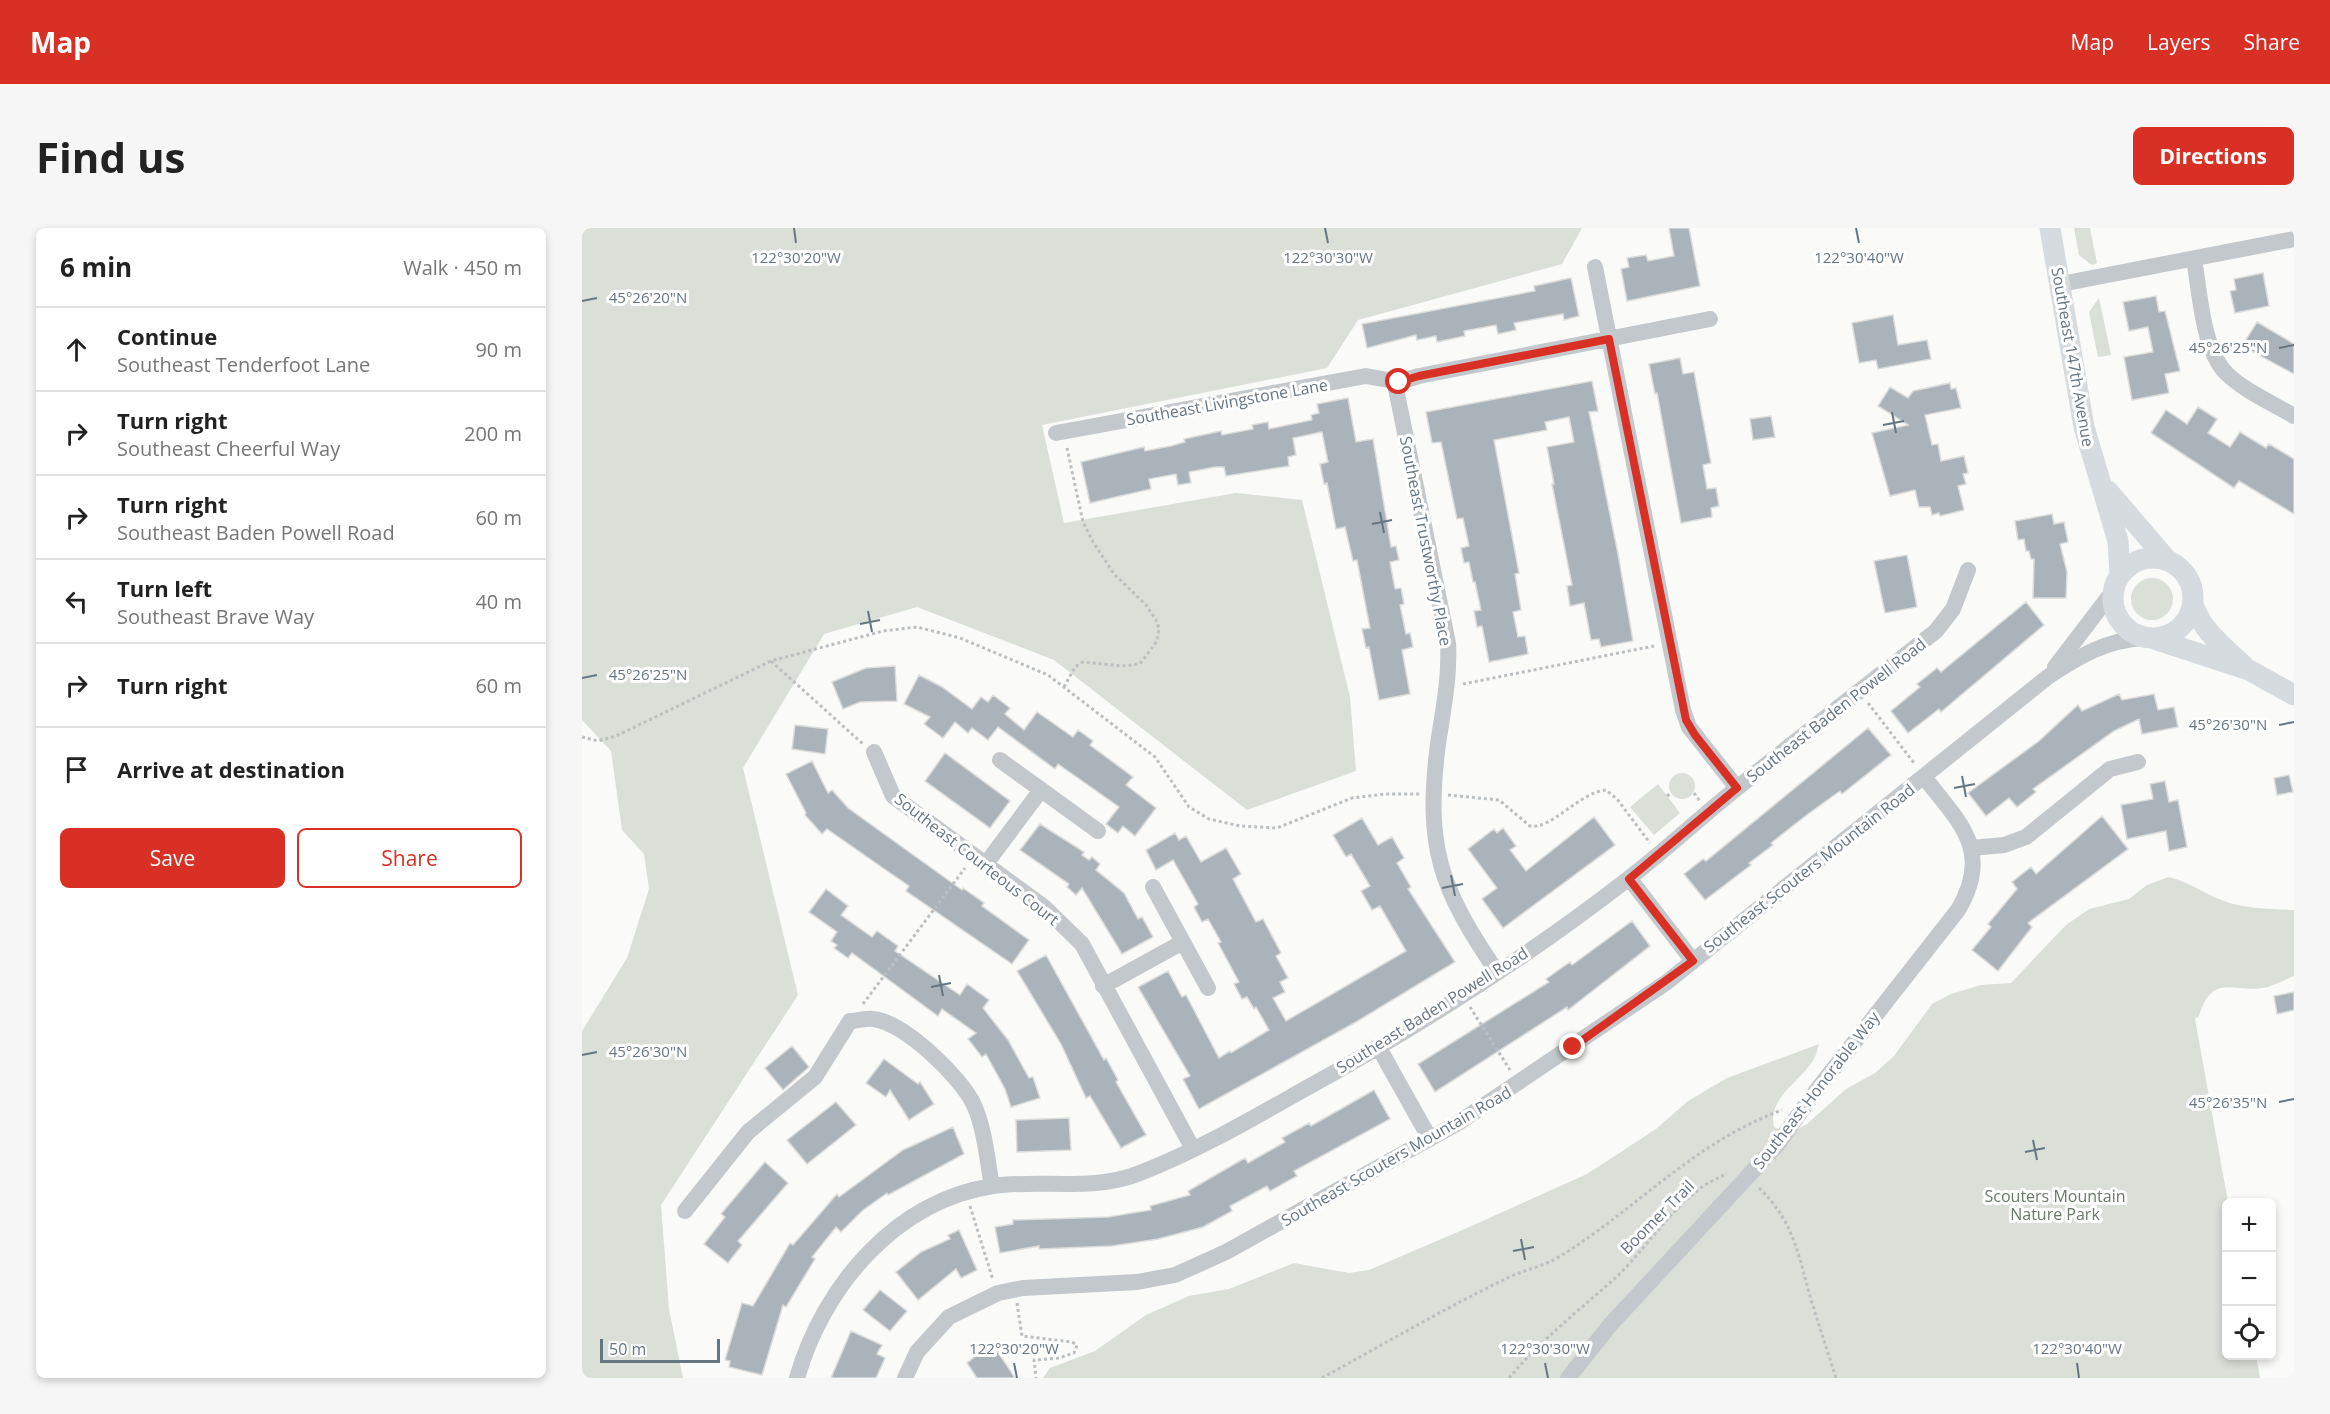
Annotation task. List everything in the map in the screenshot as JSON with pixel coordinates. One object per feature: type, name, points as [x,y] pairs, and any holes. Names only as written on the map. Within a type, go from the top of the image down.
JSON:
[{"type":"main road","name":"Southeast 147th Avenue","points":[[2050,228],[2084,427],[2118,541],[2116,583]]},
{"type":"main road","name":"Southeast 147th Avenue","points":[[2102,484],[2168,561]]},
{"type":"main road","points":[[2249,670],[2210,634],[2193,604],[2190,582],[2181,569],[2168,561],[2141,560],[2116,583],[2114,612],[2121,624],[2132,633],[2249,670],[2294,694]]},
{"type":"main road","points":[[2149,638],[2167,636],[2179,629],[2188,618],[2193,604]]},
{"type":"street","points":[[2061,284],[2294,239]]},
{"type":"street","points":[[2194,259],[2209,340],[2215,359],[2227,374],[2245,387],[2294,416]]},
{"type":"street","points":[[1595,267],[1689,727],[1737,788]]},
{"type":"street","points":[[1399,382],[1419,376],[1710,319]]},
{"type":"street","name":"Southeast Livingstone Lane","points":[[1060,432],[1366,376],[1399,382]]},
{"type":"street","name":"Southeast Trustworthy Place","points":[[1399,382],[1396,389],[1448,643],[1447,687],[1433,794],[1434,838],[1446,884],[1459,912],[1497,972]]},
{"type":"street","name":"Southeast Baden Powell Road","points":[[797,1378],[803,1355],[833,1298],[876,1244],[897,1225],[965,1193],[992,1186],[1073,1184],[1129,1178],[1193,1149],[1379,1048],[1497,972],[1629,879],[1737,788],[1946,620],[1960,595],[1968,570]]},
{"type":"street","name":"Southeast Scouters Mountain Road","points":[[2049,675],[2116,583]]},
{"type":"street","name":"Southeast Scouters Mountain Road","points":[[905,1378],[917,1352],[949,1317],[998,1293],[1137,1282],[1175,1275],[1226,1252],[1430,1139],[1519,1084],[1657,988],[2049,675],[2100,646],[2124,639],[2149,638]]},
{"type":"street","name":"Southeast Courteous Court","points":[[874,752],[893,796],[1044,907],[1073,934],[1089,956],[1103,986],[1193,1149]]},
{"type":"street","points":[[1000,760],[1098,831]]},
{"type":"street","points":[[1971,848],[2004,845],[2026,837],[2110,769],[2138,762]]},
{"type":"street","name":"Southeast Honorable Way","points":[[1568,1378],[1610,1325],[1778,1144],[1809,1100],[1945,926],[1970,889],[1974,866],[1965,832],[1924,777]]},
{"type":"street","points":[[979,861],[1041,790]]},
{"type":"street","points":[[1629,879],[1693,961]]},
{"type":"street","points":[[1153,887],[1208,988]]},
{"type":"street","points":[[1103,986],[1183,942]]},
{"type":"street","points":[[685,1210],[748,1132],[815,1077],[850,1022],[874,1019],[893,1027],[925,1047],[958,1082],[977,1114],[992,1186]]},
{"type":"street","points":[[1379,1048],[1430,1139]]},
{"type":"path","points":[[1060,432],[1083,522],[1114,574],[1146,604],[1159,628],[1157,641],[1140,664],[1122,666],[1083,662],[1075,667],[1064,687]]},
{"type":"path","points":[[582,737],[598,741],[616,736],[771,661],[883,631],[917,627],[960,638],[1028,666],[1064,687],[1155,757],[1189,807],[1209,819],[1240,826],[1277,828],[1352,798],[1386,794],[1433,794],[1499,800],[1530,826],[1535,827],[1547,822],[1589,792],[1606,790],[1617,799],[1658,854]]},
{"type":"path","points":[[1447,687],[1670,643]]},
{"type":"path","points":[[771,661],[874,752]]},
{"type":"path","points":[[1859,692],[1915,762],[1906,768]]},
{"type":"path","points":[[1667,796],[1671,793]]},
{"type":"path","points":[[850,1022],[979,861]]},
{"type":"path","points":[[1462,995],[1519,1084]]},
{"type":"path","points":[[1322,1378],[1505,1278],[1560,1256],[1610,1221],[1680,1165],[1742,1127],[1809,1100]]},
{"type":"path","name":"Boomer Trail","points":[[1509,1378],[1572,1314],[1615,1279],[1647,1241],[1710,1180],[1729,1174],[1748,1177]]},
{"type":"path","points":[[1748,1177],[1770,1198],[1798,1245],[1812,1302],[1836,1378]]},
{"type":"path","points":[[965,1193],[998,1293]]},
{"type":"path","points":[[1016,1290],[1022,1336],[1072,1342],[1077,1345],[1074,1353],[1059,1358],[1034,1360],[1035,1378]]},
{"type":"green space","points":[[582,228],[1582,228],[1562,264],[1358,320],[1327,368],[1042,425],[1064,523],[1236,493],[1302,500],[1350,697],[1356,771],[1247,810],[1054,660],[917,607],[824,634],[743,768],[798,995],[661,1205],[669,1309],[683,1378],[582,1378],[582,1031],[627,958],[649,889],[644,854],[622,830],[611,751],[582,720]]},
{"type":"green space","points":[[2074,228],[2090,228],[2097,263],[2092,265],[2079,255]]},
{"type":"green space","points":[[2099,298],[2111,355],[2098,357],[2089,312]]},
{"type":"green space","points":[[2152,578],[2167,584],[2173,599],[2167,614],[2152,620],[2137,614],[2131,599],[2137,584]]},
{"type":"green space","points":[[1682,773],[1691,777],[1695,786],[1691,795],[1682,799],[1673,795],[1669,786],[1673,777]]},
{"type":"green space","points":[[1658,784],[1680,813],[1654,835],[1630,807]]},
{"type":"green space","name":"Scouters Mountain Nature Park","points":[[2169,877],[2232,904],[2294,910],[2294,976],[2268,987],[2218,989],[2211,993],[2199,1016],[2195,1019],[2227,1198],[2222,1198],[2222,1360],[2257,1360],[2260,1378],[1043,1378],[1050,1368],[1095,1351],[1146,1315],[1189,1296],[1229,1289],[1294,1263],[1349,1273],[1369,1270],[1467,1228],[1587,1174],[1656,1129],[1688,1101],[1727,1078],[1819,1044],[1813,1060],[1775,1108],[1774,1127],[1780,1130],[1796,1130],[1807,1124],[1846,1089],[1875,1073],[1894,1056],[1932,1004],[1951,994],[1981,985],[2011,983],[2066,925],[2089,909],[2129,899],[2147,885]]},
{"type":"building","points":[[1669,228],[1689,228],[1700,286],[1627,301],[1621,269],[1629,267],[1627,258],[1646,255],[1648,261],[1674,256]]},
{"type":"building","points":[[2263,273],[2269,306],[2235,313],[2230,291],[2236,290],[2234,279]]},
{"type":"building","points":[[1571,278],[1579,316],[1564,320],[1563,314],[1514,323],[1516,330],[1498,334],[1496,325],[1464,331],[1465,336],[1437,342],[1436,336],[1417,340],[1416,335],[1367,348],[1362,324],[1535,291],[1534,286]]},
{"type":"building","points":[[2156,296],[2159,312],[2165,311],[2180,371],[2165,374],[2169,393],[2132,400],[2124,357],[2153,352],[2148,327],[2129,331],[2123,302]]},
{"type":"building","points":[[1893,315],[1898,345],[1927,340],[1931,359],[1878,369],[1876,360],[1859,363],[1852,323]]},
{"type":"building","points":[[2257,322],[2294,344],[2294,374],[2242,346]]},
{"type":"building","points":[[1680,358],[1683,374],[1694,372],[1711,463],[1703,465],[1707,489],[1716,488],[1719,506],[1711,508],[1712,517],[1681,523],[1657,393],[1655,394],[1649,364]]},
{"type":"building","points":[[1592,381],[1598,411],[1589,412],[1633,641],[1601,647],[1599,639],[1591,640],[1584,603],[1570,606],[1567,586],[1572,585],[1547,447],[1574,442],[1569,417],[1545,422],[1547,430],[1494,440],[1519,573],[1515,574],[1521,610],[1513,612],[1518,637],[1525,636],[1528,654],[1489,662],[1482,626],[1477,627],[1474,611],[1481,610],[1475,582],[1473,582],[1469,562],[1464,563],[1461,548],[1469,546],[1463,518],[1457,519],[1441,442],[1432,443],[1426,412]]},
{"type":"building","points":[[1950,383],[1951,389],[1956,388],[1961,408],[1925,415],[1932,445],[1938,444],[1941,461],[1964,456],[1968,473],[1963,474],[1966,484],[1958,486],[1964,510],[1940,516],[1939,513],[1932,515],[1930,507],[1919,507],[1915,490],[1890,496],[1872,433],[1908,425],[1878,406],[1890,387],[1908,398],[1913,391]]},
{"type":"building","points":[[1348,398],[1356,442],[1373,439],[1391,547],[1396,546],[1399,560],[1390,562],[1395,589],[1401,588],[1404,604],[1400,605],[1406,634],[1410,633],[1413,647],[1402,650],[1410,694],[1379,700],[1369,647],[1366,648],[1362,629],[1370,628],[1357,560],[1353,561],[1345,527],[1336,529],[1327,483],[1324,484],[1320,464],[1328,462],[1322,432],[1293,438],[1296,455],[1288,457],[1289,466],[1226,476],[1224,467],[1215,467],[1189,472],[1191,483],[1178,485],[1176,474],[1149,479],[1151,489],[1090,503],[1081,462],[1144,447],[1145,451],[1171,446],[1185,442],[1184,439],[1221,431],[1222,435],[1253,429],[1252,425],[1268,422],[1269,429],[1312,420],[1311,415],[1319,413],[1317,404]]},
{"type":"building","points":[[2198,407],[2217,419],[2208,433],[2230,447],[2240,432],[2266,448],[2269,444],[2294,459],[2294,514],[2239,481],[2234,488],[2151,433],[2166,410],[2187,424]]},
{"type":"building","points":[[1771,416],[1775,437],[1753,440],[1750,419]]},
{"type":"building","points":[[2052,514],[2054,524],[2064,522],[2068,542],[2060,544],[2067,572],[2066,598],[2033,598],[2034,559],[2031,559],[2029,551],[2026,551],[2024,539],[2018,540],[2015,521]]},
{"type":"building","points":[[1907,555],[1917,607],[1885,613],[1874,561]]},
{"type":"building","points":[[2026,602],[2044,625],[1941,712],[1939,709],[1908,733],[1891,711],[1920,687],[1917,684],[1937,668],[1941,672]]},
{"type":"building","points":[[895,666],[897,701],[860,702],[843,709],[832,682],[866,668]]},
{"type":"building","points":[[919,675],[942,687],[972,709],[981,697],[988,702],[993,695],[1010,708],[1005,714],[1024,730],[1037,712],[1073,737],[1078,730],[1093,741],[1090,745],[1133,777],[1126,785],[1156,808],[1135,836],[1123,826],[1118,833],[1106,824],[1119,807],[1058,764],[1055,769],[998,727],[988,740],[972,728],[968,733],[955,722],[943,738],[924,724],[930,717],[904,704]]},
{"type":"building","points":[[2119,694],[2122,700],[2154,694],[2158,710],[2174,707],[2178,727],[2142,734],[2139,719],[2114,731],[2033,789],[2036,792],[2017,807],[2009,798],[1986,816],[1968,793],[2039,741],[2078,705],[2082,711]]},
{"type":"building","points":[[795,725],[828,729],[825,754],[792,749]]},
{"type":"building","points":[[1868,728],[1891,755],[1842,794],[1840,791],[1808,814],[1771,843],[1773,845],[1749,863],[1751,865],[1705,900],[1684,874],[1703,859],[1706,861]]},
{"type":"building","points":[[945,753],[1010,801],[990,828],[925,781]]},
{"type":"building","points":[[812,761],[828,793],[832,790],[848,808],[962,890],[963,888],[984,903],[982,906],[1029,940],[1012,964],[906,891],[909,886],[827,829],[822,834],[805,815],[786,774]]},
{"type":"building","points":[[2289,775],[2293,792],[2277,795],[2274,778]]},
{"type":"building","points":[[2165,781],[2169,802],[2178,800],[2187,847],[2169,851],[2166,831],[2127,839],[2121,805],[2153,799],[2150,784]]},
{"type":"building","points":[[2102,816],[2128,849],[2028,923],[2032,927],[1998,971],[1972,950],[1991,927],[1988,924],[2017,889],[2012,882],[2031,867],[2036,874]]},
{"type":"building","points":[[1594,817],[1615,845],[1503,928],[1482,899],[1497,888],[1468,849],[1494,829],[1497,833],[1503,828],[1516,846],[1510,850],[1526,871]]},
{"type":"building","points":[[1362,818],[1378,845],[1392,837],[1404,858],[1397,863],[1411,887],[1408,889],[1455,962],[1356,1022],[1199,1109],[1183,1079],[1190,1076],[1138,987],[1168,971],[1182,997],[1186,995],[1219,1058],[1269,1030],[1256,1007],[1254,1009],[1247,997],[1242,999],[1234,984],[1239,982],[1218,943],[1221,942],[1208,919],[1202,922],[1194,907],[1198,904],[1173,860],[1156,870],[1146,850],[1175,833],[1179,840],[1186,836],[1201,862],[1226,848],[1241,874],[1233,879],[1256,922],[1263,919],[1281,953],[1276,956],[1288,978],[1280,982],[1285,992],[1273,998],[1286,1021],[1406,951],[1380,906],[1372,910],[1361,891],[1370,886],[1351,854],[1346,857],[1333,835]]},
{"type":"building","points":[[1040,824],[1084,852],[1082,855],[1089,860],[1092,857],[1100,864],[1096,870],[1124,893],[1138,919],[1142,917],[1153,937],[1122,954],[1082,888],[1076,895],[1067,887],[1069,884],[1020,850]]},
{"type":"building","points":[[826,889],[848,906],[841,915],[872,937],[877,931],[898,946],[895,951],[960,995],[967,984],[989,1000],[983,1008],[1008,1040],[1029,1078],[1033,1077],[1040,1098],[1011,1107],[1005,1089],[986,1054],[982,1057],[968,1039],[976,1033],[942,1009],[938,1016],[852,953],[848,958],[834,948],[837,945],[831,941],[837,932],[809,912]]},
{"type":"building","points":[[1632,921],[1650,946],[1568,1010],[1567,1007],[1435,1092],[1418,1064],[1549,982],[1546,979],[1570,962],[1572,965]]},
{"type":"building","points":[[1046,955],[1104,1060],[1106,1058],[1118,1080],[1116,1082],[1146,1135],[1121,1148],[1090,1096],[1086,1098],[1061,1044],[1017,971]]},
{"type":"building","points":[[2294,992],[2294,1010],[2277,1014],[2274,996]]},
{"type":"building","points":[[792,1046],[809,1067],[783,1090],[765,1068]]},
{"type":"building","points":[[884,1059],[918,1084],[920,1082],[934,1104],[909,1120],[890,1090],[886,1097],[866,1083]]},
{"type":"building","points":[[1374,1090],[1390,1119],[1294,1171],[1297,1176],[1270,1191],[1267,1186],[1230,1206],[1232,1211],[1203,1227],[1158,1239],[1112,1246],[1039,1249],[1039,1246],[1000,1253],[995,1227],[1013,1224],[1013,1220],[1108,1217],[1151,1210],[1150,1206],[1190,1195],[1188,1191],[1245,1158],[1248,1163],[1285,1142],[1282,1138],[1309,1123],[1311,1126]]},
{"type":"building","points":[[836,1102],[856,1125],[807,1164],[787,1140]]},
{"type":"building","points":[[1069,1118],[1071,1150],[1017,1152],[1016,1120]]},
{"type":"building","points":[[953,1127],[964,1154],[888,1195],[887,1193],[862,1211],[841,1232],[836,1227],[812,1257],[815,1259],[786,1307],[783,1305],[762,1375],[729,1367],[730,1361],[725,1360],[742,1303],[753,1306],[790,1243],[793,1245],[837,1194],[839,1197],[903,1150]]},
{"type":"building","points":[[765,1162],[788,1183],[738,1241],[742,1245],[728,1263],[704,1244],[725,1217],[721,1214]]},
{"type":"building","points":[[959,1230],[977,1270],[961,1278],[956,1269],[918,1300],[896,1272],[921,1252],[950,1239],[948,1235]]},
{"type":"building","points":[[880,1290],[907,1311],[890,1331],[863,1310]]},
{"type":"building","points":[[851,1331],[882,1345],[877,1354],[885,1358],[876,1378],[831,1378]]},
{"type":"building","points":[[992,1343],[1015,1378],[977,1378],[967,1363]]},
{"type":"route","points":[[1399,382],[1419,376],[1609,339],[1683,710],[1689,727],[1737,788],[1629,879],[1693,961],[1667,982],[1573,1047]]}]
